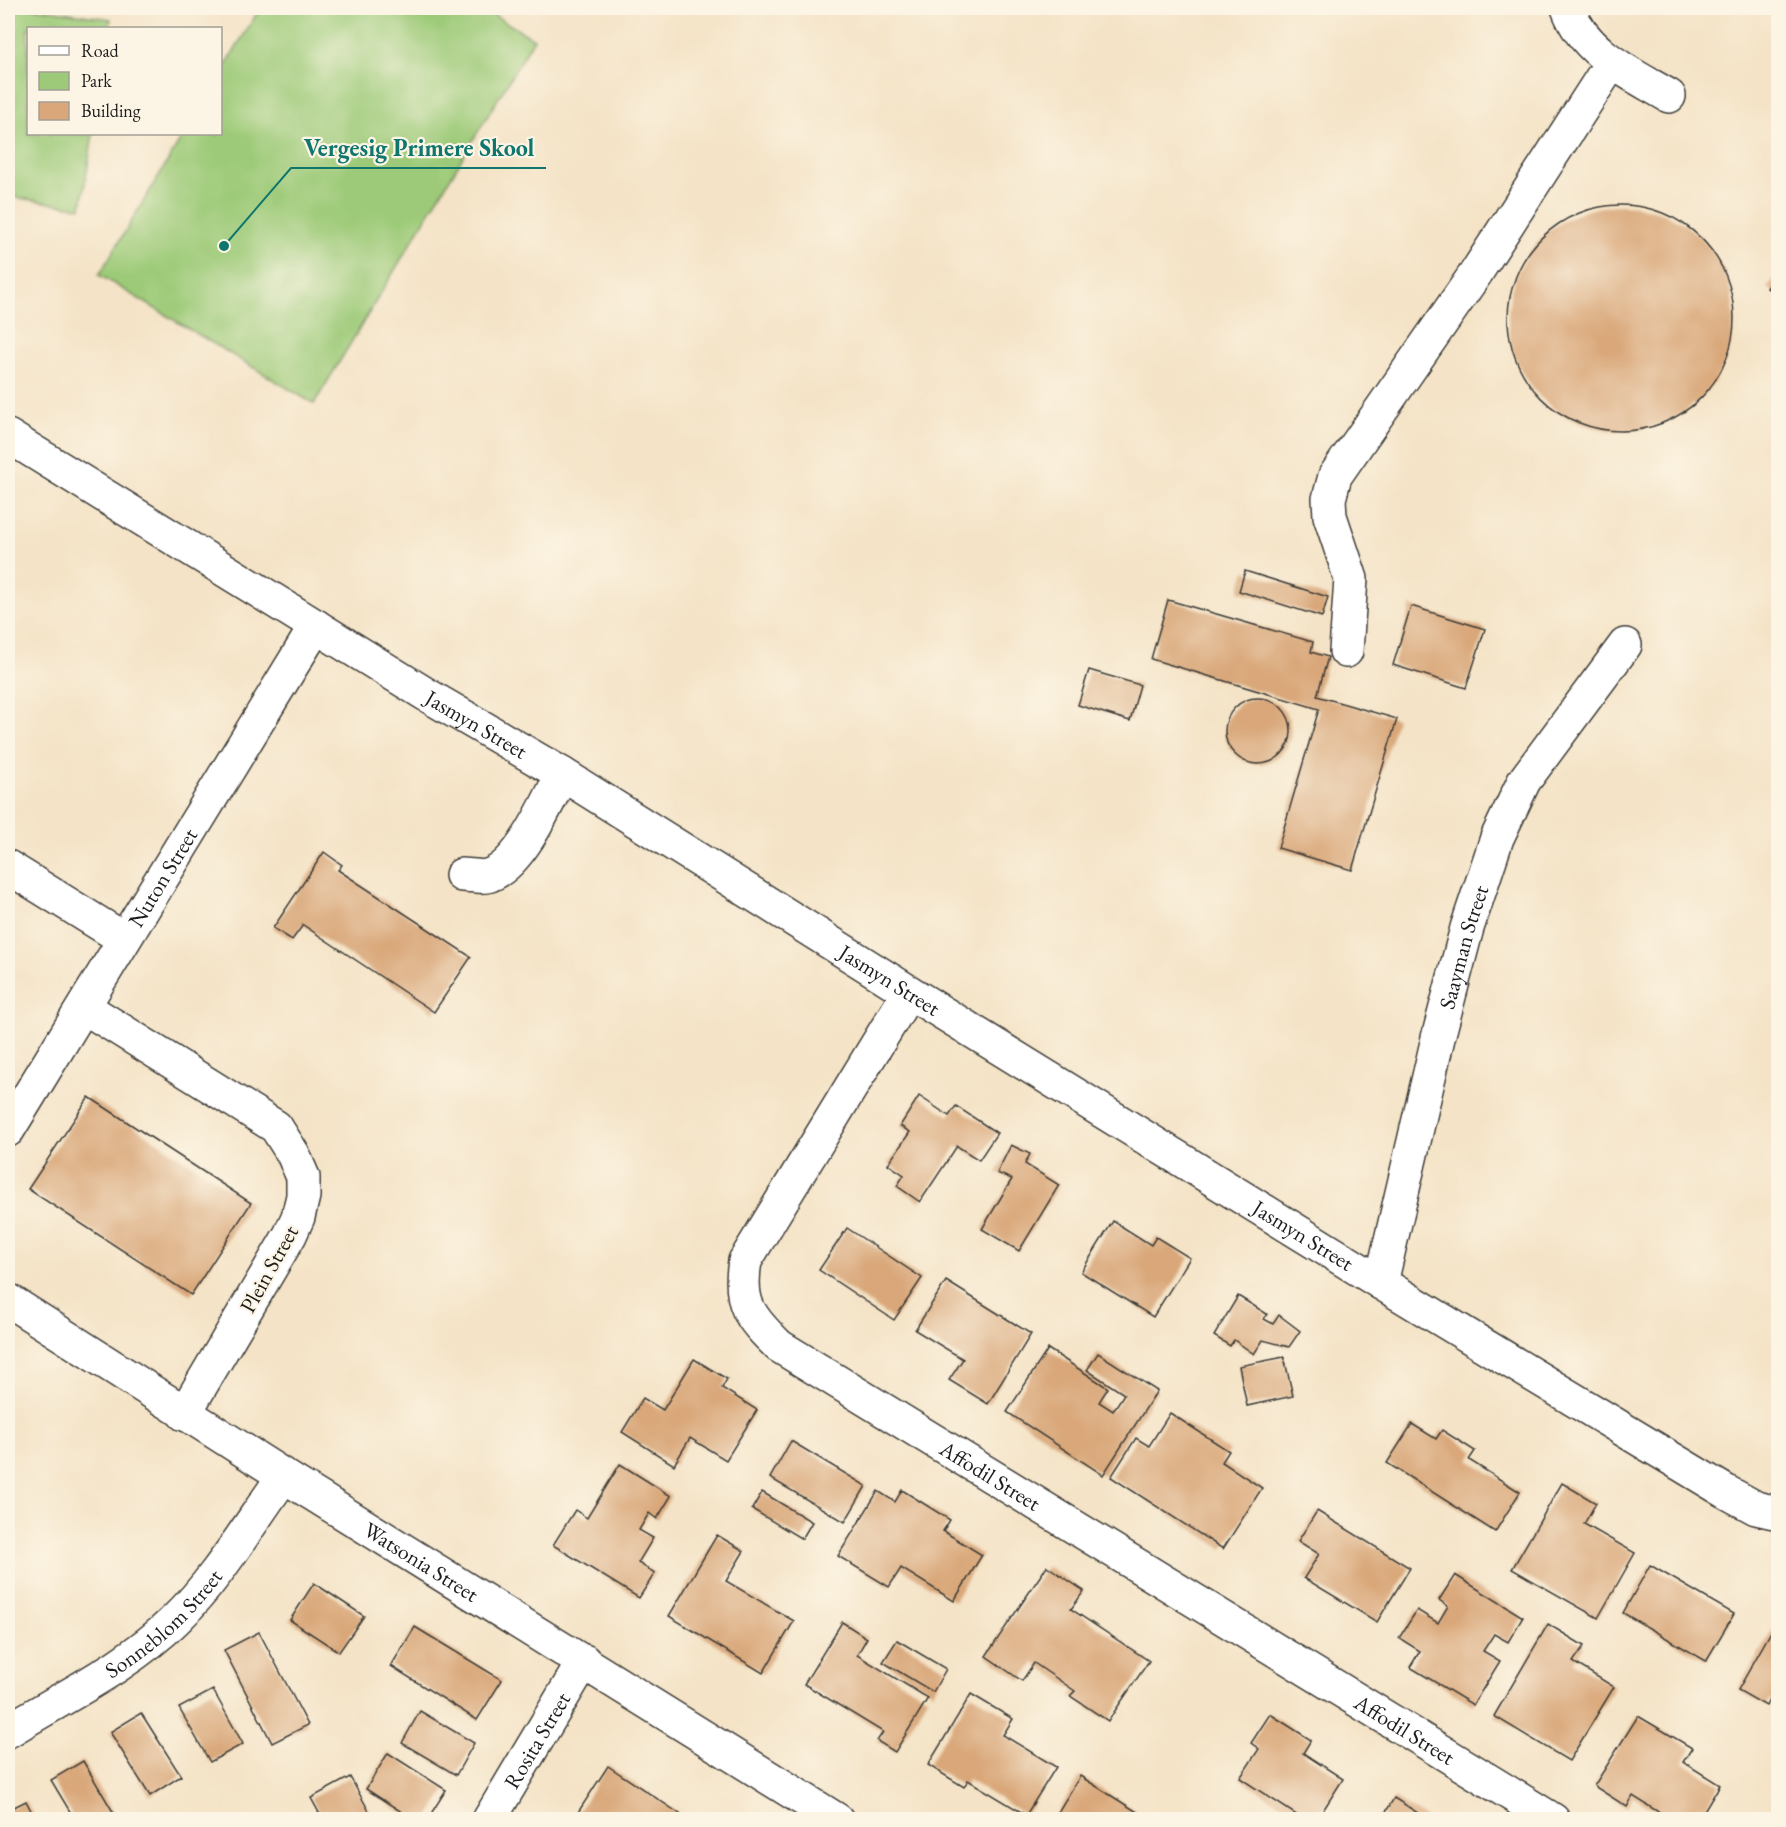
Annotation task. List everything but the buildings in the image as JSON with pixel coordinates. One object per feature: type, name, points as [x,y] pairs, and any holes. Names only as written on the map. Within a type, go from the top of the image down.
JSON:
[{"type":"street","points":[[1568,8],[1579,33],[1612,62],[1669,96]]},
{"type":"street","points":[[1346,651],[1351,579],[1330,516],[1329,500],[1335,476],[1476,273],[1612,62]]},
{"type":"street","name":"Jasmyn Street","points":[[8,436],[562,774],[909,992],[1381,1283],[1725,1491],[1756,1508],[1779,1513]]},
{"type":"street","name":"Nuton Street","points":[[8,1130],[316,626]]},
{"type":"street","name":"Saayman Street","points":[[1381,1283],[1438,1038],[1467,928],[1497,838],[1524,781],[1625,645]]},
{"type":"street","points":[[462,875],[489,876],[509,861],[526,842],[562,774]]},
{"type":"street","points":[[8,867],[124,939]]},
{"type":"street","name":"Affodil Street","points":[[909,992],[746,1261],[742,1283],[745,1304],[757,1324],[779,1346],[1553,1820]]},
{"type":"street","name":"Plein Street","points":[[84,1007],[276,1127],[293,1154],[303,1177],[303,1196],[290,1235],[184,1414]]},
{"type":"street","name":"Watsonia Street","points":[[8,1300],[184,1414],[837,1820]]},
{"type":"street","name":"Sonneblom Street","points":[[8,1731],[136,1653],[176,1620],[197,1596],[284,1476]]},
{"type":"street","name":"Rosita Street","points":[[489,1820],[584,1661]]},
{"type":"green space","points":[[16,8],[34,8],[111,19],[109,27],[27,27],[27,135],[93,135],[81,208],[8,196],[8,63]]},
{"type":"green space","points":[[260,8],[482,8],[534,39],[314,404],[99,275],[183,135],[222,135],[222,71]]},
{"type":"place","name":"Vergesig Primere Skool","points":[[224,246]]}]
